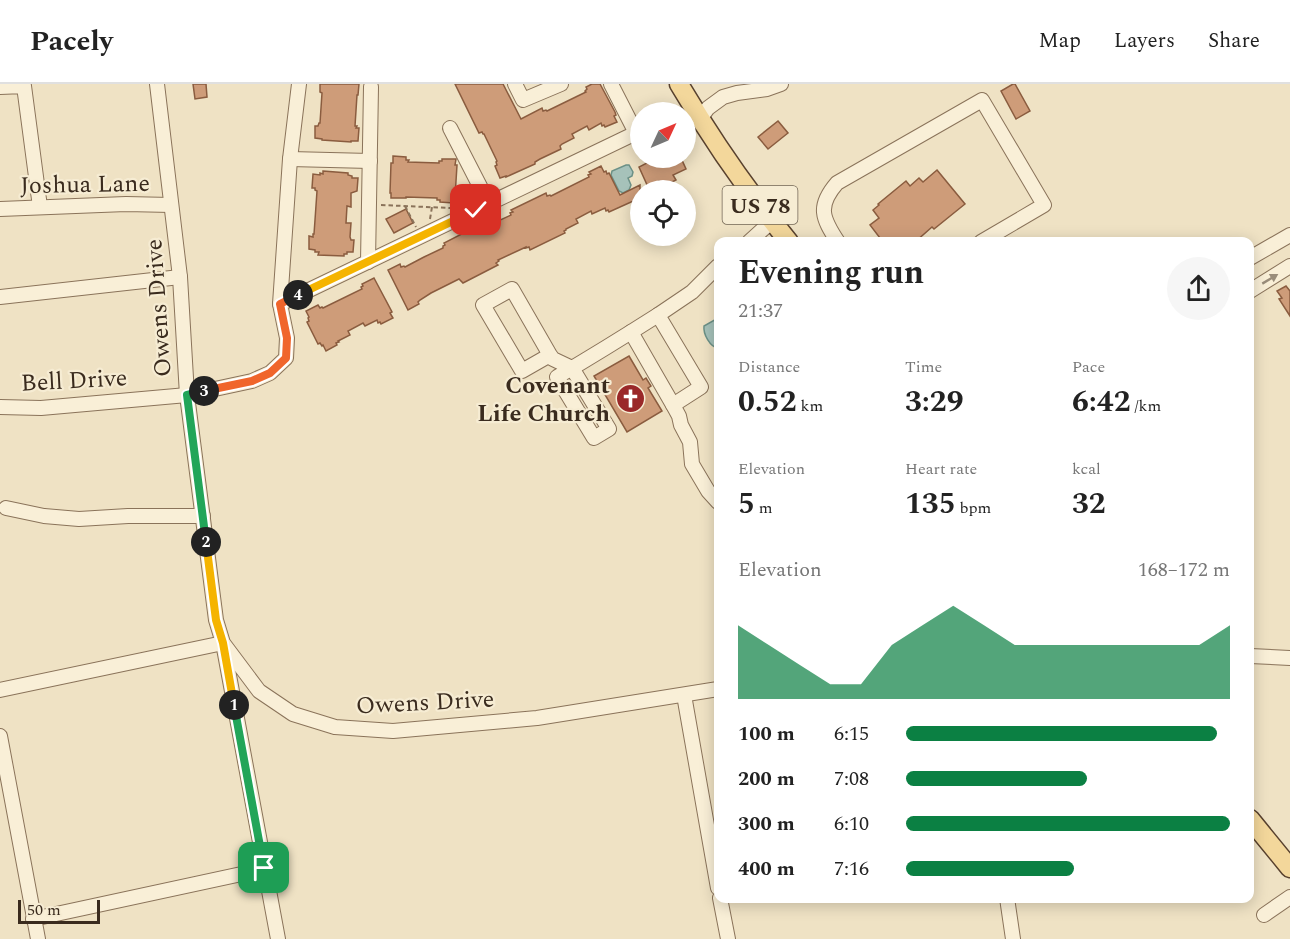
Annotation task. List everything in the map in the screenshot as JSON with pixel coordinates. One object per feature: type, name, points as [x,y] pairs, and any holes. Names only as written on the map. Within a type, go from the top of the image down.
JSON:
[{"type":"main road","name":"US 78","points":[[679,84],[686,102]]},
{"type":"main road","name":"US 78","points":[[696,120],[785,237]]},
{"type":"main road","points":[[1254,824],[1290,868]]},
{"type":"street","name":"Owens Drive","points":[[157,84],[180,278],[187,395],[216,620],[223,643],[259,691],[293,714],[335,727],[393,731],[537,718],[714,690]]},
{"type":"street","points":[[299,84],[290,159],[280,304],[630,136]]},
{"type":"street","points":[[515,84],[523,100],[561,84]]},
{"type":"street","points":[[610,84],[630,118]]},
{"type":"street","points":[[696,112],[708,108],[723,97],[767,89],[781,84]]},
{"type":"street","points":[[0,87],[24,85],[40,207]]},
{"type":"street","points":[[368,261],[371,87]]},
{"type":"street","points":[[835,237],[823,213],[824,203],[837,183],[982,100],[1044,205],[990,237]]},
{"type":"street","points":[[450,128],[489,204]]},
{"type":"street","points":[[290,159],[370,160]]},
{"type":"street","name":"Joshua Lane","points":[[0,209],[126,204],[171,205]]},
{"type":"street","points":[[754,237],[772,220]]},
{"type":"street","points":[[1254,256],[1290,235]]},
{"type":"street","points":[[1254,288],[1290,266]]},
{"type":"street","points":[[550,355],[522,371],[483,305],[512,289],[550,355],[553,359],[572,368],[609,429],[594,438],[557,376],[572,368],[658,315],[692,292],[714,270]]},
{"type":"street","points":[[0,297],[180,278]]},
{"type":"street","name":"Bell Drive","points":[[0,406],[41,408],[187,395],[252,381],[270,373],[286,358],[287,338],[280,304]]},
{"type":"street","points":[[658,315],[701,387],[673,405]]},
{"type":"street","points":[[631,332],[679,416],[690,442],[692,464],[714,497]]},
{"type":"street","points":[[6,508],[44,516],[79,519],[128,516],[203,516]]},
{"type":"street","points":[[0,690],[223,643],[278,939]]},
{"type":"street","points":[[1254,656],[1290,658]]},
{"type":"street","points":[[684,695],[714,865]]},
{"type":"street","points":[[0,736],[38,939]]},
{"type":"street","points":[[33,919],[264,868]]},
{"type":"street","points":[[1264,915],[1290,897]]},
{"type":"street","points":[[721,903],[728,939]]},
{"type":"street","points":[[1008,903],[1013,939]]},
{"type":"path","points":[[369,204],[454,208]]},
{"type":"path","points":[[405,206],[421,236]]},
{"type":"water","points":[[629,165],[633,172],[628,178],[629,190],[623,193],[619,191],[611,175],[612,171]]},
{"type":"water","points":[[714,320],[714,346],[706,336],[704,326]]},
{"type":"building","points":[[193,84],[206,84],[207,97],[195,99]]},
{"type":"building","points":[[320,84],[359,84],[355,126],[359,128],[358,141],[315,138],[315,126],[320,123],[322,93]]},
{"type":"building","points":[[455,84],[503,84],[521,119],[542,108],[543,111],[547,111],[586,92],[586,87],[592,84],[600,84],[615,112],[617,122],[605,127],[601,123],[589,130],[587,126],[572,134],[574,138],[562,144],[561,149],[540,159],[535,164],[500,178],[495,166],[497,161],[484,134],[479,133]]},
{"type":"building","points":[[1013,84],[1030,111],[1016,119],[1001,91]]},
{"type":"building","points":[[778,121],[788,133],[768,149],[758,137]]},
{"type":"building","points":[[393,156],[406,157],[408,162],[439,163],[442,159],[456,159],[453,203],[440,202],[437,198],[391,198]]},
{"type":"building","points":[[601,166],[604,172],[609,173],[620,195],[630,190],[630,203],[609,212],[605,208],[592,214],[591,211],[576,219],[578,223],[566,229],[565,233],[530,250],[526,247],[498,260],[496,263],[498,265],[463,283],[459,279],[431,293],[408,310],[388,270],[400,264],[401,267],[405,267],[443,248],[444,243],[479,225],[483,228],[511,215],[510,213],[513,212],[511,210],[546,193],[547,196],[551,196],[589,177],[588,175],[591,174],[589,172]]},
{"type":"building","points":[[639,168],[686,169],[673,175],[676,180],[645,180]]},
{"type":"building","points":[[937,170],[965,204],[921,237],[879,237],[870,225],[879,218],[873,210],[906,181],[910,186],[919,178],[923,182]]},
{"type":"building","points":[[323,171],[348,173],[352,178],[358,178],[357,191],[351,193],[351,207],[347,206],[346,223],[351,223],[350,237],[354,240],[353,252],[347,252],[344,256],[318,255],[319,252],[309,249],[309,236],[313,237],[314,234],[317,191],[312,188],[313,174],[320,175]]},
{"type":"building","points":[[406,209],[413,223],[394,233],[386,219]]},
{"type":"building","points":[[374,278],[393,318],[381,324],[377,320],[365,326],[363,323],[348,331],[350,335],[326,351],[323,345],[318,344],[307,322],[309,317],[306,311],[318,305],[323,308],[362,289],[362,284]]},
{"type":"building","points":[[1286,286],[1290,291],[1290,316],[1279,299],[1282,298],[1277,291]]},
{"type":"building","name":"Covenant Life Church","points":[[629,356],[643,380],[646,378],[651,386],[648,388],[662,411],[627,432],[594,376]]},
{"type":"place","name":"Covenant Life Church","points":[[631,399]]},
{"type":"route","points":[[264,868],[223,643],[216,620],[187,395],[252,381],[270,373],[286,358],[287,338],[280,304],[476,210]]}]
